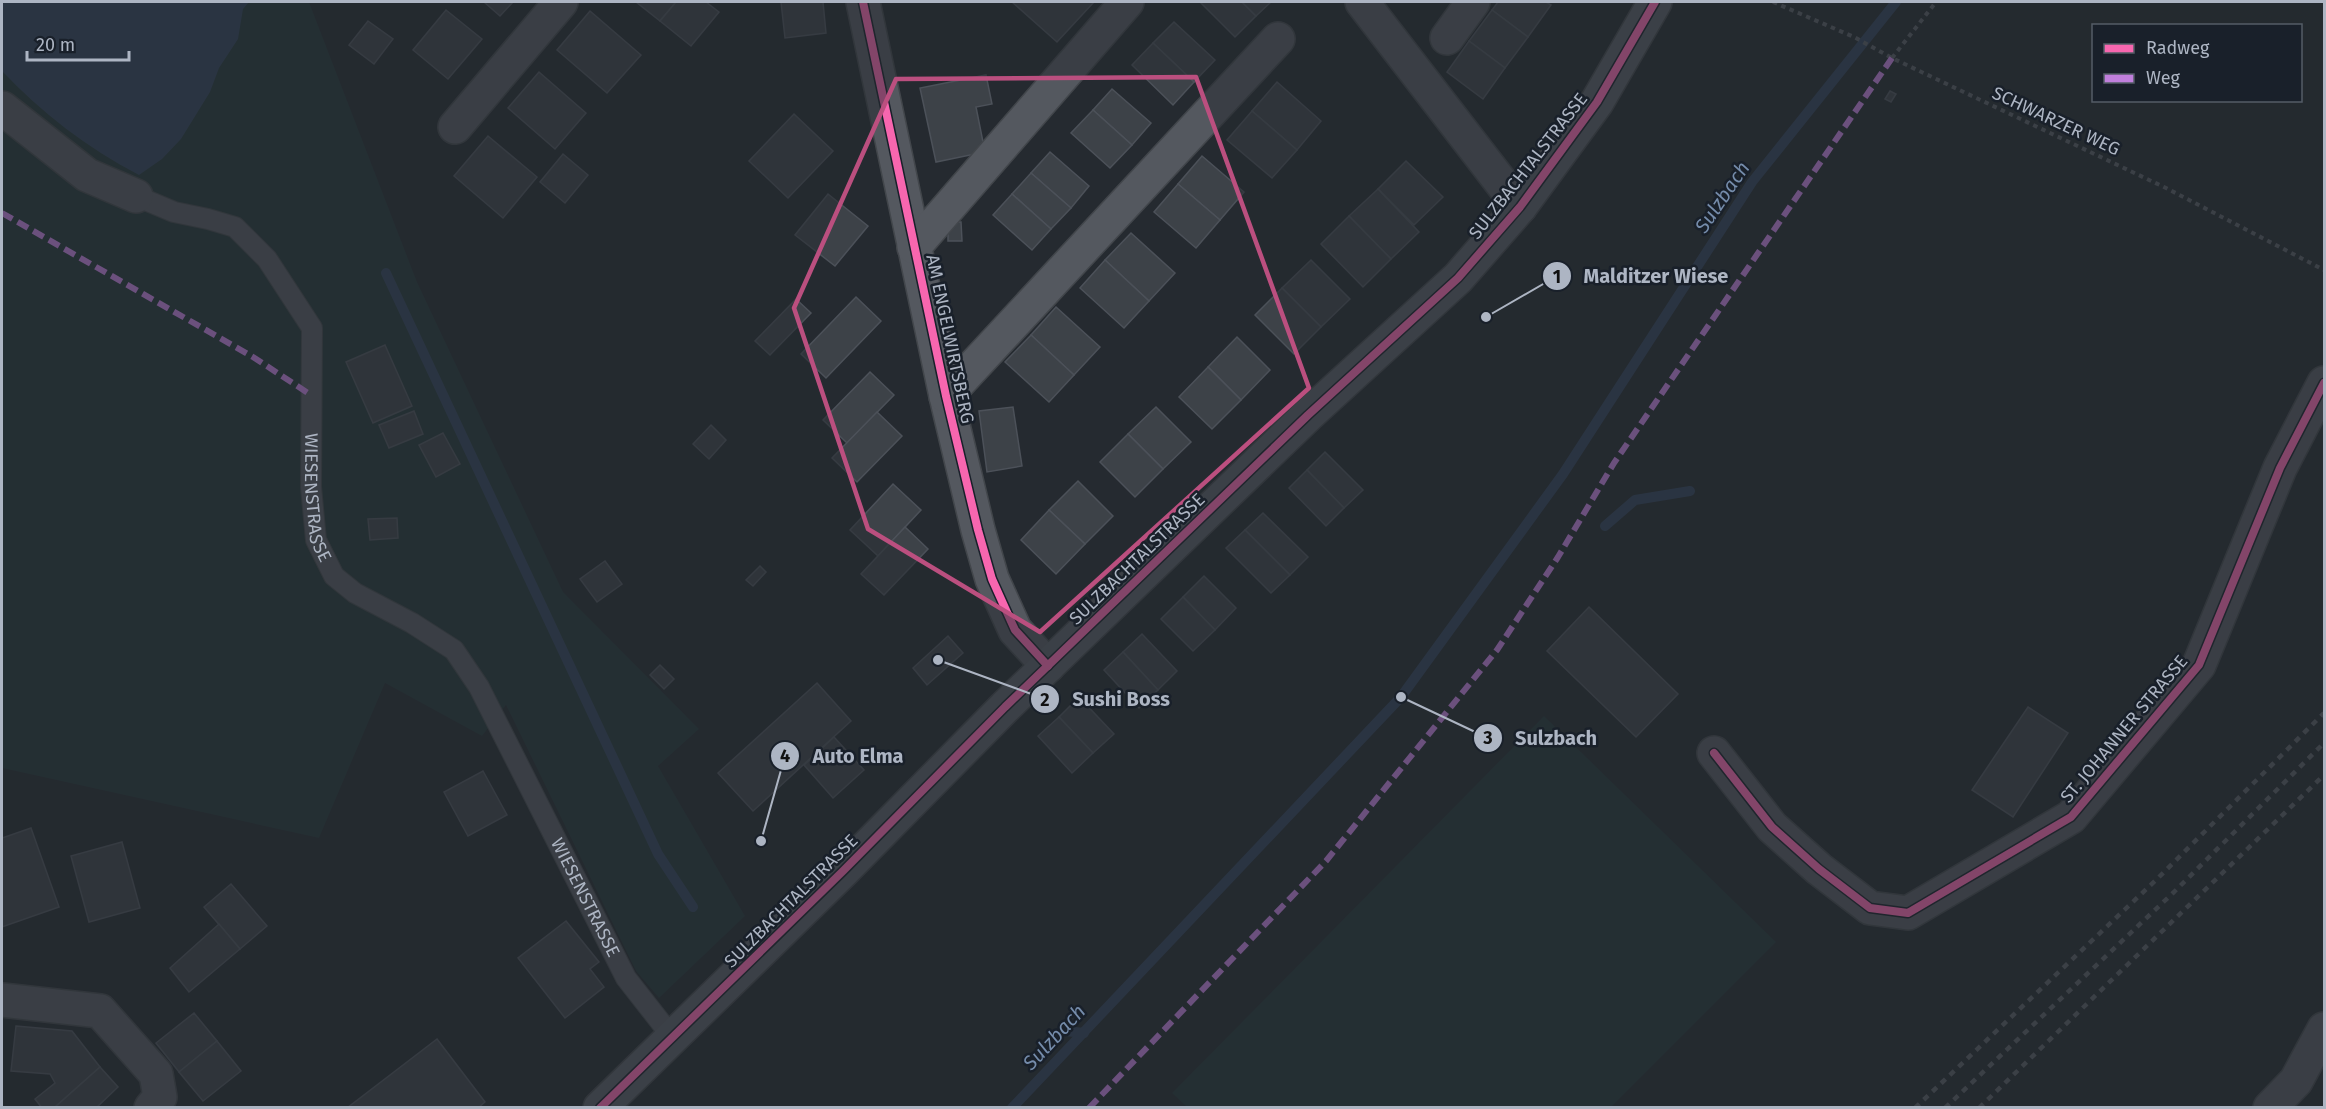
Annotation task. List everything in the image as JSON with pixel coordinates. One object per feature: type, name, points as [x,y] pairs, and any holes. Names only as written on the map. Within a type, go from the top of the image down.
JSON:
[{"type":"main road","name":"SULZBACHTALSTRASSE","points":[[600,1107],[673,1038],[1048,666],[1300,423],[1458,278],[1520,207],[1597,102],[1655,2]]},
{"type":"street","points":[[455,127],[561,2]]},
{"type":"street","name":"AM ENGELWIRTSBERG","points":[[863,2],[946,396],[978,530],[992,579],[1015,630],[1048,666]]},
{"type":"street","name":"AM ENGELWIRTSBERG","points":[[914,247],[1127,2]]},
{"type":"street","name":"SULZBACHTALSTRASSE","points":[[1362,2],[1520,207]]},
{"type":"street","points":[[1447,38],[1473,2]]},
{"type":"street","name":"AM ENGELWIRTSBERG","points":[[946,396],[1278,39]]},
{"type":"street","name":"WIESENSTRASSE","points":[[2,108],[87,175],[136,196]]},
{"type":"street","name":"ST. JOHANNER STRASSE","points":[[1714,753],[1772,826],[1819,869],[1870,908],[1908,913],[2071,817],[2199,665],[2280,468],[2325,383]]},
{"type":"street","points":[[2,1000],[100,1011],[156,1074],[160,1097],[151,1107]]},
{"type":"street","points":[[2270,1107],[2296,1081],[2325,1029]]},
{"type":"lane","name":"WIESENSTRASSE","points":[[136,196],[174,212],[235,227],[267,259],[312,328],[311,487],[316,540],[334,576],[355,593],[412,623],[454,650],[479,687],[626,978],[673,1038]]},
{"type":"path","points":[[1892,58],[1936,2]]},
{"type":"highlighted area","points":[[1196,77],[1309,388],[1040,632],[868,529],[794,308],[896,79]]},
{"type":"shaded area","points":[[2,2],[309,2],[417,282],[563,592],[699,729],[658,766],[745,916],[659,998],[636,971],[506,705],[482,736],[385,683],[319,838],[2,768]]},
{"type":"shaded area","points":[[1544,716],[1776,942],[1611,1107],[1187,1107],[1172,1093]]},
{"type":"water","points":[[2,2],[249,2],[243,9],[238,39],[219,68],[210,92],[181,139],[162,159],[139,175],[66,129],[2,71]]},
{"type":"building","points":[[484,2],[513,2],[500,16]]},
{"type":"building","points":[[636,2],[676,2],[660,21]]},
{"type":"building","points":[[676,2],[706,2],[719,12],[691,46],[660,21]]},
{"type":"building","points":[[781,2],[823,2],[826,33],[785,38]]},
{"type":"building","points":[[1012,2],[1094,2],[1057,42]]},
{"type":"building","points":[[1200,2],[1242,2],[1256,16],[1235,37]]},
{"type":"building","points":[[1242,2],[1271,2],[1256,16]]},
{"type":"building","points":[[1498,2],[1546,2],[1551,5],[1528,37],[1492,10]]},
{"type":"building","points":[[446,10],[482,39],[448,79],[413,50]]},
{"type":"building","points":[[1492,10],[1528,37],[1505,68],[1469,41]]},
{"type":"building","points":[[590,11],[641,55],[607,93],[557,50]]},
{"type":"building","points":[[368,21],[393,39],[374,64],[349,45]]},
{"type":"building","points":[[1174,22],[1215,60],[1194,82],[1153,43]]},
{"type":"building","points":[[1469,41],[1505,68],[1483,99],[1447,72]]},
{"type":"building","points":[[1153,43],[1194,82],[1173,105],[1132,65]]},
{"type":"building","points":[[539,72],[586,113],[555,149],[508,108]]},
{"type":"building","points":[[986,75],[992,104],[976,107],[985,152],[936,162],[920,88]]},
{"type":"building","points":[[1277,82],[1321,121],[1297,150],[1252,111]]},
{"type":"building","points":[[1112,89],[1151,123],[1132,145],[1093,110]]},
{"type":"building","points":[[1890,91],[1896,94],[1891,102],[1885,99]]},
{"type":"building","points":[[1093,110],[1132,145],[1110,168],[1071,133]]},
{"type":"building","points":[[1252,111],[1297,150],[1272,178],[1227,140]]},
{"type":"building","points":[[794,114],[833,151],[788,198],[749,161]]},
{"type":"building","points":[[488,136],[537,177],[503,218],[454,176]]},
{"type":"building","points":[[1050,152],[1089,186],[1071,208],[1031,173]]},
{"type":"building","points":[[563,154],[588,175],[565,203],[540,182]]},
{"type":"building","points":[[1202,156],[1244,192],[1220,220],[1178,184]]},
{"type":"building","points":[[1406,161],[1443,197],[1414,225],[1378,189]]},
{"type":"building","points":[[1031,173],[1071,208],[1051,229],[1012,194]]},
{"type":"building","points":[[1178,184],[1220,220],[1196,248],[1154,212]]},
{"type":"building","points":[[1378,189],[1419,232],[1391,259],[1349,216]]},
{"type":"building","points":[[828,194],[868,226],[835,266],[795,235]]},
{"type":"building","points":[[1012,194],[1051,229],[1032,250],[993,215]]},
{"type":"building","points":[[1349,216],[1391,259],[1363,287],[1321,244]]},
{"type":"building","points":[[948,222],[961,222],[962,241],[948,241]]},
{"type":"building","points":[[1131,233],[1175,273],[1149,301],[1105,260]]},
{"type":"building","points":[[1105,260],[1149,301],[1124,328],[1080,288]]},
{"type":"building","points":[[1311,260],[1350,299],[1321,327],[1282,288]]},
{"type":"building","points":[[1282,288],[1321,327],[1294,354],[1255,315]]},
{"type":"building","points":[[856,297],[881,321],[826,378],[801,354]]},
{"type":"building","points":[[796,299],[811,313],[770,355],[755,341]]},
{"type":"building","points":[[1056,307],[1100,347],[1074,375],[1031,335]]},
{"type":"building","points":[[1031,335],[1074,375],[1049,402],[1005,362]]},
{"type":"building","points":[[1237,337],[1270,370],[1241,400],[1208,367]]},
{"type":"building","points":[[385,345],[412,406],[373,423],[346,362]]},
{"type":"building","points":[[1208,367],[1241,400],[1212,429],[1179,397]]},
{"type":"building","points":[[870,372],[894,395],[847,443],[823,420]]},
{"type":"building","points":[[1013,407],[1022,466],[987,472],[979,411]]},
{"type":"building","points":[[1156,407],[1191,442],[1163,469],[1128,434]]},
{"type":"building","points":[[414,411],[423,434],[389,448],[379,425]]},
{"type":"building","points":[[877,412],[902,436],[857,482],[832,458]]},
{"type":"building","points":[[711,425],[726,440],[709,459],[693,444]]},
{"type":"building","points":[[443,433],[460,464],[436,477],[419,445]]},
{"type":"building","points":[[1128,434],[1163,469],[1135,497],[1100,462]]},
{"type":"building","points":[[1325,452],[1363,490],[1344,508],[1307,470]]},
{"type":"building","points":[[1307,470],[1344,508],[1326,526],[1289,488]]},
{"type":"building","points":[[1078,481],[1113,516],[1085,544],[1049,510]]},
{"type":"building","points":[[893,484],[921,510],[878,556],[850,530]]},
{"type":"building","points":[[1049,510],[1085,544],[1056,574],[1021,540]]},
{"type":"building","points":[[1263,513],[1308,557],[1290,575],[1245,530]]},
{"type":"building","points":[[397,518],[398,538],[370,540],[368,519]]},
{"type":"building","points":[[905,527],[928,549],[884,595],[861,574]]},
{"type":"building","points":[[1245,530],[1290,575],[1271,593],[1226,548]]},
{"type":"building","points":[[605,561],[622,584],[597,602],[580,579]]},
{"type":"building","points":[[760,566],[766,572],[753,586],[746,580]]},
{"type":"building","points":[[1204,576],[1236,608],[1215,630],[1183,597]]},
{"type":"building","points":[[1183,597],[1215,630],[1193,651],[1161,619]]},
{"type":"building","points":[[1589,607],[1678,694],[1636,737],[1547,651]]},
{"type":"building","points":[[1142,634],[1177,671],[1158,690],[1123,652]]},
{"type":"building","points":[[948,636],[963,653],[927,685],[913,668]]},
{"type":"building","points":[[1123,652],[1158,690],[1139,708],[1104,670]]},
{"type":"building","points":[[660,665],[674,679],[664,689],[650,675]]},
{"type":"building","points":[[817,683],[851,721],[753,811],[718,773]]},
{"type":"building","points":[[1079,697],[1114,734],[1093,753],[1059,717]]},
{"type":"building","points":[[2028,707],[2068,733],[2013,817],[1972,790]]},
{"type":"building","points":[[1059,717],[1093,753],[1072,773],[1038,736]]},
{"type":"building","points":[[834,737],[864,770],[833,798],[804,765]]},
{"type":"building","points":[[483,771],[507,815],[468,836],[444,792]]},
{"type":"building","points":[[31,828],[59,907],[2,927],[2,838]]},
{"type":"building","points":[[122,842],[140,908],[89,922],[71,856]]},
{"type":"building","points":[[231,884],[267,926],[240,949],[204,907]]},
{"type":"building","points":[[566,921],[599,962],[590,969],[604,987],[565,1018],[518,958]]},
{"type":"building","points":[[219,924],[240,949],[189,992],[170,968]]},
{"type":"building","points":[[194,1013],[217,1041],[179,1072],[156,1043]]},
{"type":"building","points":[[16,1026],[72,1031],[100,1067],[54,1108],[42,1108],[35,1099],[55,1083],[50,1074],[11,1071]]},
{"type":"building","points":[[437,1039],[485,1102],[478,1108],[347,1108]]},
{"type":"building","points":[[217,1041],[241,1071],[203,1101],[179,1072]]},
{"type":"building","points":[[100,1067],[118,1087],[96,1108],[54,1108]]},
{"type":"waterway","name":"Sulzbach","points":[[1012,1108],[1401,697],[1563,474],[1752,182],[1896,2]]},
{"type":"waterway","points":[[386,273],[658,854],[693,907]]},
{"type":"waterway","points":[[1605,526],[1635,500],[1690,491]]},
{"type":"waterway","points":[[1065,1031],[1084,1033]]},
{"type":"railway","points":[[1915,1108],[2156,880],[2324,713]]},
{"type":"railway","points":[[1945,1108],[2174,892],[2324,743]]},
{"type":"railway","points":[[1979,1108],[2324,775]]},
{"type":"marked path","points":[[1089,1108],[1326,861],[1497,650],[1558,557],[1614,463],[1892,58]]},
{"type":"marked path","points":[[2,213],[253,357],[311,395]]},
{"type":"cycle path","points":[[863,2],[946,396],[978,530],[992,579],[1015,630],[1048,666]]},
{"type":"cycle path","points":[[600,1108],[843,871],[1005,707],[1308,415],[1458,278],[1520,207],[1597,102],[1655,2]]},
{"type":"cycle path","points":[[1714,753],[1772,827],[1819,869],[1870,908],[1908,913],[2071,817],[2199,665],[2280,468],[2324,383]]},
{"type":"place","name":"Malditzer Wiese","points":[[1486,317]]},
{"type":"place","name":"Sushi Boss","points":[[938,660]]},
{"type":"place","name":"Sulzbach","points":[[1401,697]]},
{"type":"place","name":"Auto Elma","points":[[761,841]]}]
